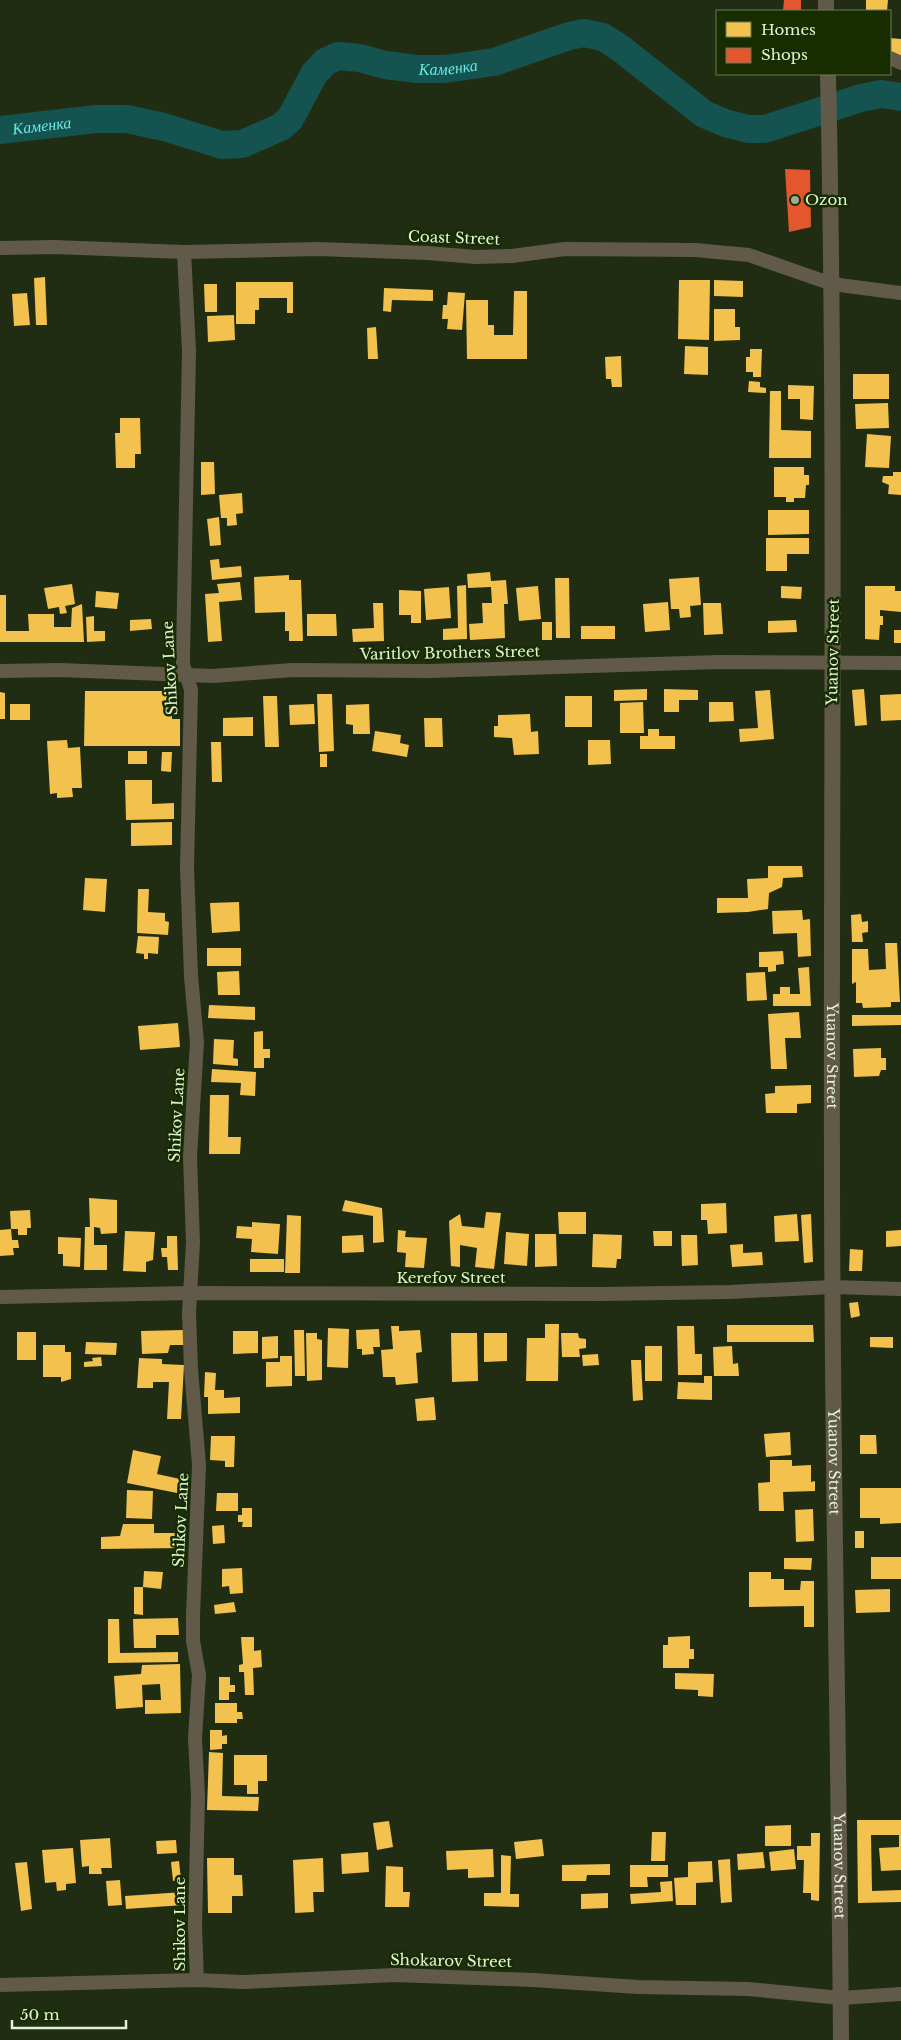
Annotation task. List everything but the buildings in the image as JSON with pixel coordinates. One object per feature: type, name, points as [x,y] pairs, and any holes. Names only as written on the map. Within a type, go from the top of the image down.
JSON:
[{"type":"street","name":"Yuanov Street","points":[[828,75],[832,284],[832,1287],[841,2040]]},
{"type":"street","name":"Coast Street","points":[[0,248],[64,247],[184,252],[318,249],[476,257],[512,256],[565,249],[695,250],[762,258],[832,284],[901,293]]},
{"type":"street","name":"Shikov Lane","points":[[184,252],[189,351],[183,655],[186,675],[191,690],[186,868],[191,976],[197,1042],[190,1157],[193,1242],[190,1293],[191,1369],[199,1465],[193,1624],[194,1649],[199,1665],[195,1738],[198,1795],[196,1980]]},
{"type":"street","name":"Varitlov Brothers Street","points":[[0,672],[60,670],[230,675],[292,670],[430,671],[720,662],[901,663]]},
{"type":"street","name":"Kerefov Street","points":[[0,1297],[190,1293],[602,1294],[730,1292],[832,1287],[901,1289]]},
{"type":"street","name":"Shokarov Street","points":[[0,1985],[196,1980],[243,1982],[395,1976],[748,1990],[841,1998],[901,1994]]},
{"type":"waterway","name":"Каменка","points":[[0,130],[96,119],[127,119],[164,127],[222,145],[242,144],[281,127],[290,119],[314,74],[325,62],[338,56],[360,58],[385,65],[417,69],[445,69],[494,62],[569,36],[584,33],[603,37],[620,48],[704,114],[725,123],[748,129],[765,129],[861,98],[881,94],[901,97]]},
{"type":"place","name":"Ozon","points":[[795,200]]}]
